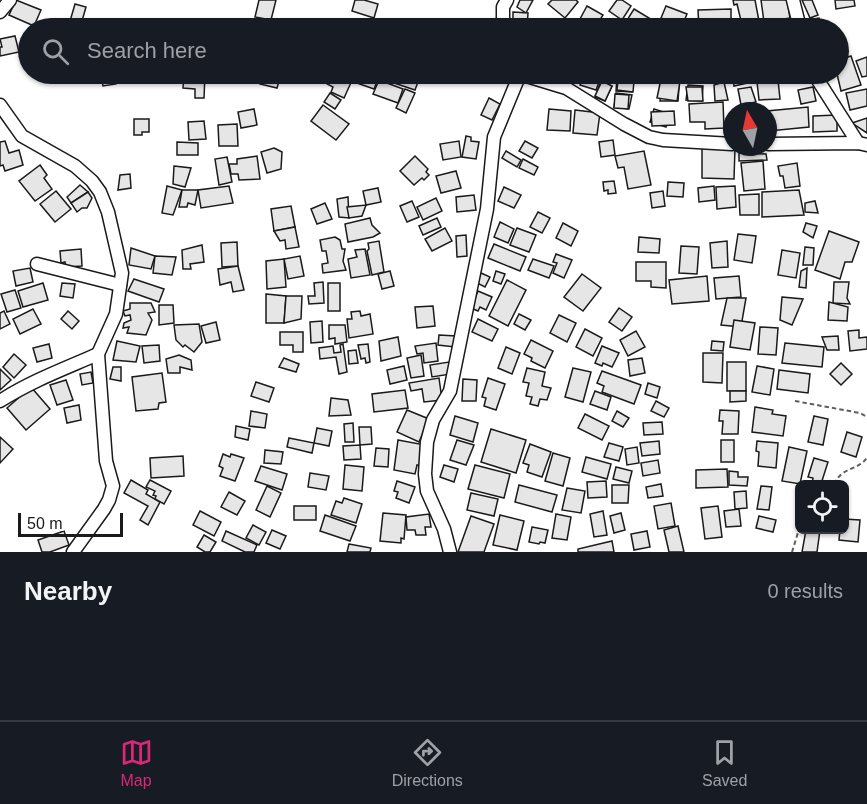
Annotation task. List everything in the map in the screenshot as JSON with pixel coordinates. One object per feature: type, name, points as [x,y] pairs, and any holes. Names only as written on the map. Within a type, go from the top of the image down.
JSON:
[{"type":"street","points":[[0,12],[10,0]]},
{"type":"street","points":[[503,18],[503,6],[507,0]]},
{"type":"street","points":[[793,0],[798,18]]},
{"type":"street","points":[[450,552],[444,529],[427,491],[425,474],[427,442],[433,420],[450,391],[487,209],[494,137],[516,84]]},
{"type":"street","points":[[553,84],[566,88],[649,137],[723,143]]},
{"type":"street","points":[[821,84],[862,144]]},
{"type":"street","points":[[0,105],[22,136],[75,166],[92,181],[100,192],[108,212],[122,273],[116,314],[98,354],[106,461],[113,486],[104,509],[73,552]]},
{"type":"street","points":[[777,144],[862,144]]},
{"type":"street","points":[[37,264],[120,285]]},
{"type":"street","points":[[0,401],[16,390],[54,371],[98,354]]},
{"type":"path","points":[[795,401],[860,413],[867,417]]},
{"type":"path","points":[[837,480],[842,472],[867,458]]},
{"type":"path","points":[[792,552],[798,534]]},
{"type":"building","points":[[16,0],[41,10],[38,18],[18,19],[9,15]]},
{"type":"building","points":[[259,0],[276,0],[272,18],[255,17]]},
{"type":"building","points":[[355,0],[378,4],[374,18],[352,11]]},
{"type":"building","points":[[520,0],[533,0],[526,13],[517,7]]},
{"type":"building","points":[[552,0],[576,0],[578,2],[565,18],[548,4]]},
{"type":"building","points":[[617,0],[622,0],[631,6],[623,18],[619,18],[609,11]]},
{"type":"building","points":[[733,0],[755,0],[758,18],[740,18],[737,4],[734,5]]},
{"type":"building","points":[[761,0],[787,0],[790,18],[763,18]]},
{"type":"building","points":[[802,0],[812,0],[818,15],[810,18]]},
{"type":"building","points":[[835,0],[854,0],[855,6],[836,9]]},
{"type":"building","points":[[75,4],[86,7],[83,18],[71,18]]},
{"type":"building","points":[[587,6],[603,15],[601,18],[581,18]]},
{"type":"building","points":[[666,6],[687,14],[685,18],[661,18]]},
{"type":"building","points":[[634,9],[649,18],[628,18]]},
{"type":"building","points":[[731,9],[731,18],[698,18],[698,10]]},
{"type":"building","points":[[513,12],[528,13],[528,18],[513,18]]},
{"type":"building","points":[[15,36],[18,52],[0,56],[0,47],[2,47],[0,39]]},
{"type":"building","points":[[851,56],[861,85],[841,91],[839,84],[849,84],[849,57]]},
{"type":"building","points":[[867,57],[867,76],[862,77],[856,61]]},
{"type":"building","points":[[183,84],[205,84],[204,98],[195,98],[195,89],[183,88]]},
{"type":"building","points":[[260,84],[278,84],[277,88]]},
{"type":"building","points":[[327,84],[350,84],[344,98],[331,92],[333,87]]},
{"type":"building","points":[[360,84],[376,84],[374,89]]},
{"type":"building","points":[[377,84],[390,84],[403,89],[398,103],[373,94]]},
{"type":"building","points":[[397,84],[417,84],[415,90]]},
{"type":"building","points":[[580,84],[598,84],[596,90]]},
{"type":"building","points":[[600,84],[612,86],[605,101],[595,97]]},
{"type":"building","points":[[601,84],[612,86],[605,101],[595,96]]},
{"type":"building","points":[[617,84],[633,84],[632,92],[616,91]]},
{"type":"building","points":[[618,84],[634,84],[633,92],[617,90]]},
{"type":"building","points":[[660,84],[680,84],[677,101],[657,98]]},
{"type":"building","points":[[661,84],[679,84],[678,101],[660,101]]},
{"type":"building","points":[[724,84],[728,100],[715,101],[714,85]]},
{"type":"building","points":[[757,84],[778,84],[780,99],[759,100]]},
{"type":"building","points":[[688,85],[703,86],[702,101],[686,100]]},
{"type":"building","points":[[686,87],[702,87],[703,101],[688,101]]},
{"type":"building","points":[[751,87],[756,102],[740,102],[738,89]]},
{"type":"building","points":[[813,87],[816,101],[801,104],[798,90]]},
{"type":"building","points":[[405,89],[415,93],[406,113],[396,108]]},
{"type":"building","points":[[867,89],[867,106],[850,110],[846,93]]},
{"type":"building","points":[[330,93],[341,100],[335,109],[324,102]]},
{"type":"building","points":[[616,93],[632,95],[629,109],[614,107]]},
{"type":"building","points":[[615,94],[629,95],[628,109],[614,108]]},
{"type":"building","points":[[489,98],[500,104],[492,120],[481,115]]},
{"type":"building","points":[[723,102],[723,128],[705,129],[705,122],[690,122],[689,104]]},
{"type":"building","points":[[323,105],[349,124],[336,140],[311,121]]},
{"type":"building","points":[[808,107],[809,127],[777,130],[777,110]]},
{"type":"building","points":[[254,109],[257,125],[241,128],[238,112]]},
{"type":"building","points":[[549,109],[571,111],[570,131],[547,130]]},
{"type":"building","points":[[654,109],[670,114],[666,127],[650,122]]},
{"type":"building","points":[[575,110],[600,113],[597,135],[573,133]]},
{"type":"building","points":[[674,111],[675,125],[652,126],[651,112]]},
{"type":"building","points":[[837,115],[837,131],[813,132],[813,116]]},
{"type":"building","points":[[867,118],[867,133],[852,123]]},
{"type":"building","points":[[134,119],[149,119],[149,132],[134,135]]},
{"type":"building","points":[[204,121],[206,139],[189,140],[188,122]]},
{"type":"building","points":[[237,124],[238,146],[219,146],[218,125]]},
{"type":"building","points":[[466,136],[471,137],[471,141],[479,142],[476,159],[462,157]]},
{"type":"building","points":[[613,140],[615,155],[601,157],[599,142]]},
{"type":"building","points":[[5,141],[9,153],[19,150],[23,165],[5,171],[3,165],[0,166],[0,142]]},
{"type":"building","points":[[459,141],[461,157],[443,160],[440,144]]},
{"type":"building","points":[[525,141],[538,148],[532,158],[519,151]]},
{"type":"building","points":[[177,142],[198,143],[198,155],[177,155]]},
{"type":"building","points":[[702,147],[723,148],[723,156],[735,156],[734,179],[702,178]]},
{"type":"building","points":[[274,148],[282,152],[281,169],[267,173],[261,152]]},
{"type":"building","points":[[506,151],[521,160],[517,167],[502,158]]},
{"type":"building","points":[[644,151],[651,185],[628,189],[624,167],[618,168],[615,156]]},
{"type":"building","points":[[257,156],[260,179],[239,180],[238,174],[231,174],[229,164],[237,164],[237,159]]},
{"type":"building","points":[[415,156],[428,169],[426,172],[429,175],[414,185],[400,171]]},
{"type":"building","points":[[739,156],[766,156],[767,160],[739,161]]},
{"type":"building","points":[[227,157],[232,182],[219,185],[215,159]]},
{"type":"building","points":[[523,159],[538,167],[534,175],[519,168]]},
{"type":"building","points":[[763,161],[765,189],[744,191],[741,163]]},
{"type":"building","points":[[797,163],[800,186],[785,188],[778,166]]},
{"type":"building","points":[[40,165],[47,175],[44,178],[52,189],[35,201],[19,181]]},
{"type":"building","points":[[174,166],[191,168],[185,187],[173,184]]},
{"type":"building","points":[[456,171],[461,188],[441,193],[436,176]]},
{"type":"building","points":[[130,174],[131,188],[118,190],[120,175]]},
{"type":"building","points":[[614,181],[616,193],[608,194],[608,190],[604,191],[603,182]]},
{"type":"building","points":[[668,182],[684,183],[683,197],[667,196]]},
{"type":"building","points":[[80,185],[88,192],[71,203],[67,197]]},
{"type":"building","points":[[167,186],[182,190],[173,215],[162,213]]},
{"type":"building","points":[[229,186],[233,203],[201,208],[198,190]]},
{"type":"building","points":[[714,186],[715,200],[699,202],[698,188]]},
{"type":"building","points":[[735,186],[736,207],[717,209],[716,187]]},
{"type":"building","points":[[504,187],[521,195],[514,208],[498,201]]},
{"type":"building","points":[[378,188],[381,202],[366,205],[363,191]]},
{"type":"building","points":[[182,190],[198,190],[195,205],[188,203],[187,207],[179,207]]},
{"type":"building","points":[[799,190],[804,215],[762,217],[762,192]]},
{"type":"building","points":[[56,191],[71,209],[55,222],[40,204]]},
{"type":"building","points":[[663,191],[665,206],[652,208],[650,193]]},
{"type":"building","points":[[88,192],[92,198],[87,208],[82,208],[77,212],[71,203]]},
{"type":"building","points":[[759,194],[759,215],[740,215],[739,195]]},
{"type":"building","points":[[474,195],[476,210],[457,212],[456,197]]},
{"type":"building","points":[[348,197],[349,218],[339,217],[337,199]]},
{"type":"building","points":[[436,198],[442,211],[423,220],[417,207]]},
{"type":"building","points":[[412,201],[419,217],[407,222],[400,206]]},
{"type":"building","points":[[815,201],[818,213],[805,212],[805,203]]},
{"type":"building","points":[[325,203],[332,219],[317,224],[311,209]]},
{"type":"building","points":[[366,205],[362,216],[349,218],[347,207]]},
{"type":"building","points":[[291,206],[295,227],[274,231],[271,209]]},
{"type":"building","points":[[538,212],[550,218],[542,233],[530,227]]},
{"type":"building","points":[[370,218],[372,225],[380,233],[373,237],[348,242],[345,224]]},
{"type":"building","points":[[437,218],[441,227],[423,235],[419,226]]},
{"type":"building","points":[[500,222],[514,229],[508,243],[494,237]]},
{"type":"building","points":[[563,223],[578,231],[571,246],[556,238]]},
{"type":"building","points":[[806,223],[817,226],[813,238],[803,232]]},
{"type":"building","points":[[295,227],[299,247],[286,249],[285,240],[280,241],[274,231]]},
{"type":"building","points":[[445,228],[452,241],[432,251],[425,239]]},
{"type":"building","points":[[517,228],[536,235],[529,252],[510,245]]},
{"type":"building","points":[[829,231],[859,242],[852,262],[845,262],[840,279],[815,270]]},
{"type":"building","points":[[738,234],[756,236],[752,263],[734,260]]},
{"type":"building","points":[[466,235],[467,256],[457,257],[456,236]]},
{"type":"building","points":[[335,237],[340,240],[342,249],[345,249],[343,261],[346,270],[323,273],[322,264],[328,263],[326,251],[322,251],[320,240]]},
{"type":"building","points":[[639,237],[660,239],[659,253],[638,252]]},
{"type":"building","points":[[379,241],[384,272],[372,275],[367,251],[368,243]]},
{"type":"building","points":[[727,241],[728,267],[712,268],[710,243]]},
{"type":"building","points":[[237,242],[238,266],[222,267],[221,243]]},
{"type":"building","points":[[494,244],[526,257],[520,271],[488,258]]},
{"type":"building","points":[[202,245],[204,262],[190,264],[191,269],[183,269],[182,250]]},
{"type":"building","points":[[681,246],[699,247],[697,274],[679,273]]},
{"type":"building","points":[[805,247],[814,248],[813,265],[803,265]]},
{"type":"building","points":[[131,248],[155,256],[151,269],[129,265]]},
{"type":"building","points":[[81,249],[82,266],[66,267],[65,262],[61,263],[60,251]]},
{"type":"building","points":[[365,249],[370,275],[351,278],[348,259],[357,257],[355,250]]},
{"type":"building","points":[[782,250],[800,253],[796,278],[778,275]]},
{"type":"building","points":[[556,254],[572,260],[564,278],[553,273],[557,263],[553,262]]},
{"type":"building","points":[[155,256],[176,257],[172,275],[153,273]]},
{"type":"building","points":[[300,256],[304,276],[288,279],[284,259]]},
{"type":"building","points":[[284,259],[286,287],[267,289],[266,261]]},
{"type":"building","points":[[533,259],[554,266],[549,278],[528,270]]},
{"type":"building","points":[[636,262],[666,262],[666,288],[651,287],[651,281],[636,281]]},
{"type":"building","points":[[238,266],[244,290],[233,292],[231,282],[220,285],[218,269]]},
{"type":"building","points":[[30,268],[33,282],[16,286],[13,271]]},
{"type":"building","points":[[807,268],[806,288],[799,287],[801,271]]},
{"type":"building","points":[[390,271],[394,286],[382,289],[378,274]]},
{"type":"building","points":[[496,271],[505,274],[501,284],[493,281]]},
{"type":"building","points":[[481,273],[490,277],[485,287],[477,283]]},
{"type":"building","points":[[582,274],[601,288],[583,311],[564,297]]},
{"type":"building","points":[[707,276],[709,301],[672,304],[669,280]]},
{"type":"building","points":[[739,276],[741,297],[716,299],[714,278]]},
{"type":"building","points":[[134,279],[164,289],[159,302],[128,291]]},
{"type":"building","points":[[507,280],[526,290],[508,326],[489,316]]},
{"type":"building","points":[[323,282],[324,303],[309,304],[308,296],[315,296],[314,283]]},
{"type":"building","points":[[834,282],[849,282],[847,298],[850,304],[833,303]]},
{"type":"building","points":[[43,283],[48,300],[23,307],[18,291]]},
{"type":"building","points":[[62,283],[75,284],[73,298],[60,296]]},
{"type":"building","points":[[328,283],[340,283],[340,311],[328,311]]},
{"type":"building","points":[[15,290],[21,308],[7,312],[1,294]]},
{"type":"building","points":[[478,291],[492,297],[486,310],[480,307],[478,311],[471,308]]},
{"type":"building","points":[[266,294],[286,296],[284,323],[266,323]]},
{"type":"building","points":[[286,296],[302,296],[301,319],[284,323]]},
{"type":"building","points":[[782,297],[803,299],[792,325],[780,320]]},
{"type":"building","points":[[727,298],[746,298],[741,327],[721,325]]},
{"type":"building","points":[[829,302],[848,307],[847,321],[828,320]]},
{"type":"building","points":[[130,303],[151,303],[155,312],[148,313],[152,320],[146,335],[127,333],[129,327],[123,328],[124,323],[131,320],[130,315],[125,316],[123,311],[130,309]]},
{"type":"building","points":[[159,305],[173,305],[174,323],[159,325]]},
{"type":"building","points":[[433,306],[435,326],[417,328],[415,307]]},
{"type":"building","points":[[619,308],[632,317],[622,331],[609,322]]},
{"type":"building","points":[[33,309],[41,324],[20,334],[13,319]]},
{"type":"building","points":[[4,311],[10,324],[0,329],[0,313]]},
{"type":"building","points":[[68,311],[79,321],[72,329],[61,319]]},
{"type":"building","points":[[360,311],[361,316],[370,314],[373,334],[349,338],[347,319],[352,319],[351,312]]},
{"type":"building","points":[[519,314],[531,320],[525,330],[514,324]]},
{"type":"building","points":[[559,315],[576,323],[567,342],[550,333]]},
{"type":"building","points":[[478,319],[498,329],[492,341],[472,332]]},
{"type":"building","points":[[734,320],[755,323],[750,350],[730,347]]},
{"type":"building","points":[[322,321],[323,342],[311,343],[310,322]]},
{"type":"building","points":[[216,322],[220,340],[206,343],[201,326]]},
{"type":"building","points":[[199,324],[202,342],[194,352],[185,345],[183,347],[176,340],[174,325]]},
{"type":"building","points":[[329,325],[345,325],[347,342],[335,344],[335,338],[329,339]]},
{"type":"building","points":[[760,327],[778,328],[776,355],[758,354]]},
{"type":"building","points":[[585,329],[602,338],[593,356],[576,347]]},
{"type":"building","points":[[859,330],[859,338],[867,337],[867,349],[850,351],[848,331]]},
{"type":"building","points":[[636,331],[645,347],[628,356],[620,340]]},
{"type":"building","points":[[280,332],[303,332],[303,352],[293,352],[293,345],[280,345]]},
{"type":"building","points":[[439,335],[456,336],[455,347],[438,345]]},
{"type":"building","points":[[838,336],[839,350],[827,350],[822,337]]},
{"type":"building","points":[[398,337],[401,356],[381,361],[379,341]]},
{"type":"building","points":[[531,340],[553,351],[545,368],[531,361],[532,358],[524,354]]},
{"type":"building","points":[[117,341],[140,346],[136,362],[113,360]]},
{"type":"building","points":[[712,341],[724,342],[723,351],[711,350]]},
{"type":"building","points":[[436,343],[438,361],[424,363],[423,353],[417,354],[415,346]]},
{"type":"building","points":[[785,343],[824,347],[822,367],[782,363]]},
{"type":"building","points":[[49,344],[52,358],[37,362],[33,348]]},
{"type":"building","points":[[343,344],[347,372],[339,374],[336,357],[320,359],[319,348],[333,346],[334,353],[341,352],[340,345]]},
{"type":"building","points":[[368,344],[370,362],[366,363],[365,358],[361,359],[358,345]]},
{"type":"building","points":[[159,345],[160,361],[144,363],[142,346]]},
{"type":"building","points":[[602,346],[619,353],[612,367],[603,363],[602,366],[595,363]]},
{"type":"building","points":[[506,347],[520,353],[512,374],[498,368]]},
{"type":"building","points":[[356,350],[358,363],[349,364],[348,351]]},
{"type":"building","points":[[703,353],[723,353],[722,383],[703,382]]},
{"type":"building","points":[[14,354],[26,365],[14,378],[3,367]]},
{"type":"building","points":[[179,355],[191,360],[192,370],[180,367],[180,373],[168,373],[166,359]]},
{"type":"building","points":[[421,355],[424,376],[411,378],[407,358]]},
{"type":"building","points":[[284,358],[299,364],[296,372],[279,367]]},
{"type":"building","points":[[642,358],[645,373],[630,376],[628,360]]},
{"type":"building","points":[[449,362],[451,374],[432,377],[430,365]]},
{"type":"building","points":[[727,362],[746,362],[746,391],[727,391]]},
{"type":"building","points":[[841,363],[852,374],[841,385],[830,374]]},
{"type":"building","points":[[404,366],[407,380],[390,384],[387,370]]},
{"type":"building","points":[[757,366],[774,369],[770,395],[752,392]]},
{"type":"building","points":[[113,367],[121,367],[121,381],[110,379]]},
{"type":"building","points":[[527,368],[545,372],[542,386],[551,388],[547,400],[540,399],[538,406],[530,404],[532,397],[526,396],[529,383],[523,382]]},
{"type":"building","points":[[573,368],[591,372],[583,402],[565,397]]},
{"type":"building","points":[[0,369],[11,380],[0,390]]},
{"type":"building","points":[[779,370],[810,374],[808,393],[777,389]]},
{"type":"building","points":[[602,371],[641,385],[634,404],[602,392],[604,386],[597,383]]},
{"type":"building","points":[[91,372],[93,383],[82,385],[80,374]]},
{"type":"building","points":[[162,373],[166,402],[159,403],[158,409],[136,411],[132,377]]},
{"type":"building","points":[[439,378],[442,400],[424,402],[422,389],[411,391],[409,383]]},
{"type":"building","points":[[488,378],[505,384],[496,410],[484,406],[486,398],[482,397]]},
{"type":"building","points":[[463,379],[477,380],[476,401],[462,401]]},
{"type":"building","points":[[66,380],[73,400],[57,405],[50,385]]},
{"type":"building","points":[[256,382],[274,388],[269,402],[251,396]]},
{"type":"building","points":[[648,383],[660,387],[657,398],[645,394]]},
{"type":"building","points":[[31,387],[50,409],[26,430],[7,408]]},
{"type":"building","points":[[405,390],[408,408],[374,412],[372,394]]},
{"type":"building","points":[[595,391],[611,397],[607,410],[590,404]]},
{"type":"building","points":[[730,391],[746,391],[746,401],[730,402]]},
{"type":"building","points":[[331,398],[348,400],[351,415],[329,416]]},
{"type":"building","points":[[656,401],[669,408],[664,417],[651,411]]},
{"type":"building","points":[[79,405],[81,420],[67,423],[64,408]]},
{"type":"building","points":[[755,407],[773,410],[772,414],[786,416],[783,436],[752,432]]},
{"type":"building","points":[[407,410],[429,419],[419,442],[397,432]]},
{"type":"building","points":[[720,410],[739,411],[738,434],[722,434],[723,421],[719,421]]},
{"type":"building","points":[[251,411],[267,414],[265,428],[249,426]]},
{"type":"building","points":[[617,411],[629,418],[623,427],[612,421]]},
{"type":"building","points":[[585,414],[609,426],[602,440],[578,428]]},
{"type":"building","points":[[455,416],[478,423],[473,442],[450,435]]},
{"type":"building","points":[[814,416],[828,419],[823,445],[808,442]]},
{"type":"building","points":[[662,422],[663,434],[644,435],[643,423]]},
{"type":"building","points":[[353,423],[354,442],[345,442],[344,424]]},
{"type":"building","points":[[236,426],[250,429],[248,440],[235,437]]},
{"type":"building","points":[[359,427],[371,427],[372,444],[360,445]]},
{"type":"building","points":[[317,428],[332,431],[329,446],[314,443]]},
{"type":"building","points":[[491,429],[526,440],[516,473],[481,462]]},
{"type":"building","points":[[847,432],[862,437],[856,457],[841,452]]},
{"type":"building","points":[[0,437],[13,449],[0,463]]},
{"type":"building","points":[[289,438],[314,443],[312,453],[287,447]]},
{"type":"building","points":[[398,440],[425,445],[421,466],[417,465],[415,474],[394,470]]},
{"type":"building","points":[[457,440],[474,445],[466,465],[450,460]]},
{"type":"building","points":[[721,440],[734,440],[734,462],[721,462]]},
{"type":"building","points":[[659,441],[660,454],[642,456],[640,443]]},
{"type":"building","points":[[757,441],[778,443],[776,468],[758,466]]},
{"type":"building","points":[[609,443],[623,447],[619,461],[604,457]]},
{"type":"building","points":[[530,444],[551,452],[542,477],[527,472],[529,465],[523,463]]},
{"type":"building","points":[[360,445],[361,459],[344,460],[343,446]]},
{"type":"building","points":[[637,447],[639,463],[627,465],[625,449]]},
{"type":"building","points":[[789,447],[807,451],[801,480],[795,480],[795,483],[782,481]]},
{"type":"building","points":[[376,448],[389,449],[388,467],[374,466]]},
{"type":"building","points":[[265,450],[283,452],[281,464],[264,463]]},
{"type":"building","points":[[553,453],[570,458],[563,486],[545,481]]},
{"type":"building","points":[[223,454],[244,458],[235,481],[220,476],[223,468],[219,466]]},
{"type":"building","points":[[183,456],[184,476],[151,478],[150,458]]},
{"type":"building","points":[[586,457],[611,464],[607,479],[582,472]]},
{"type":"building","points":[[814,458],[828,462],[822,480],[813,480],[813,478],[808,477]]},
{"type":"building","points":[[658,460],[660,473],[643,476],[641,463]]},
{"type":"building","points":[[345,465],[364,467],[362,491],[343,489]]},
{"type":"building","points":[[444,465],[458,469],[454,482],[440,477]]},
{"type":"building","points":[[475,465],[510,474],[504,498],[468,489]]},
{"type":"building","points":[[261,466],[287,474],[282,490],[255,481]]},
{"type":"building","points":[[616,467],[632,471],[629,483],[613,479]]},
{"type":"building","points":[[727,469],[728,487],[696,488],[696,470]]},
{"type":"building","points":[[729,471],[738,472],[738,477],[748,477],[747,486],[729,485]]},
{"type":"building","points":[[310,473],[329,476],[326,490],[308,487]]},
{"type":"building","points":[[131,480],[148,490],[146,494],[160,502],[148,525],[140,520],[148,506],[124,493]]},
{"type":"building","points":[[150,480],[171,491],[164,504],[155,499],[156,496],[153,495],[155,491],[146,487]]},
{"type":"building","points":[[397,481],[415,487],[409,503],[396,498],[398,492],[394,491]]},
{"type":"building","points":[[606,481],[607,497],[588,498],[587,482]]},
{"type":"building","points":[[661,484],[663,496],[648,498],[646,487]]},
{"type":"building","points":[[519,485],[557,495],[552,512],[515,502]]},
{"type":"building","points":[[612,485],[629,485],[628,503],[612,503]]},
{"type":"building","points":[[267,486],[281,493],[270,517],[256,510]]},
{"type":"building","points":[[761,486],[772,487],[769,510],[757,509]]},
{"type":"building","points":[[567,488],[585,491],[581,513],[562,510]]},
{"type":"building","points":[[746,491],[747,508],[735,509],[734,492]]},
{"type":"building","points":[[229,492],[245,501],[237,515],[221,507]]},
{"type":"building","points":[[471,493],[498,499],[494,516],[467,510]]},
{"type":"building","points":[[344,498],[362,504],[356,523],[331,515],[336,501],[342,503]]},
{"type":"building","points":[[671,503],[675,526],[658,529],[654,506]]},
{"type":"building","points":[[294,506],[316,506],[316,520],[294,520]]},
{"type":"building","points":[[718,506],[722,537],[705,539],[701,508]]},
{"type":"building","points":[[739,509],[741,526],[726,527],[724,511]]},
{"type":"building","points":[[200,511],[221,522],[214,536],[193,525]]},
{"type":"building","points":[[603,511],[607,535],[594,537],[590,514]]},
{"type":"building","points":[[383,513],[406,515],[404,539],[401,538],[401,543],[380,541]]},
{"type":"building","points":[[621,513],[625,530],[614,533],[610,516]]},
{"type":"building","points":[[429,514],[431,527],[425,527],[426,535],[416,535],[415,530],[407,530],[406,517]]},
{"type":"building","points":[[556,514],[571,517],[567,540],[552,538]]},
{"type":"building","points":[[325,515],[356,526],[350,541],[320,531]]},
{"type":"building","points":[[500,515],[524,521],[517,550],[493,545]]},
{"type":"building","points":[[471,516],[494,524],[484,552],[458,552]]},
{"type":"building","points":[[759,516],[776,520],[773,532],[756,528]]},
{"type":"building","points":[[849,519],[860,520],[858,542],[839,540],[840,534],[849,534]]},
{"type":"building","points":[[253,525],[266,532],[259,545],[246,538]]},
{"type":"building","points":[[678,526],[684,552],[669,552],[664,530]]},
{"type":"building","points":[[532,527],[548,530],[545,543],[529,542]]},
{"type":"building","points":[[272,530],[286,536],[280,549],[266,543]]},
{"type":"building","points":[[64,531],[69,545],[50,552],[42,552],[38,540]]},
{"type":"building","points":[[226,531],[257,545],[254,552],[245,552],[222,541]]},
{"type":"building","points":[[647,531],[650,547],[634,550],[631,534]]},
{"type":"building","points":[[805,534],[819,534],[817,552],[802,552]]},
{"type":"building","points":[[204,535],[216,542],[210,552],[197,547]]},
{"type":"building","points":[[612,541],[614,552],[578,552],[578,549]]},
{"type":"building","points":[[349,544],[371,548],[370,552],[347,552]]}]
